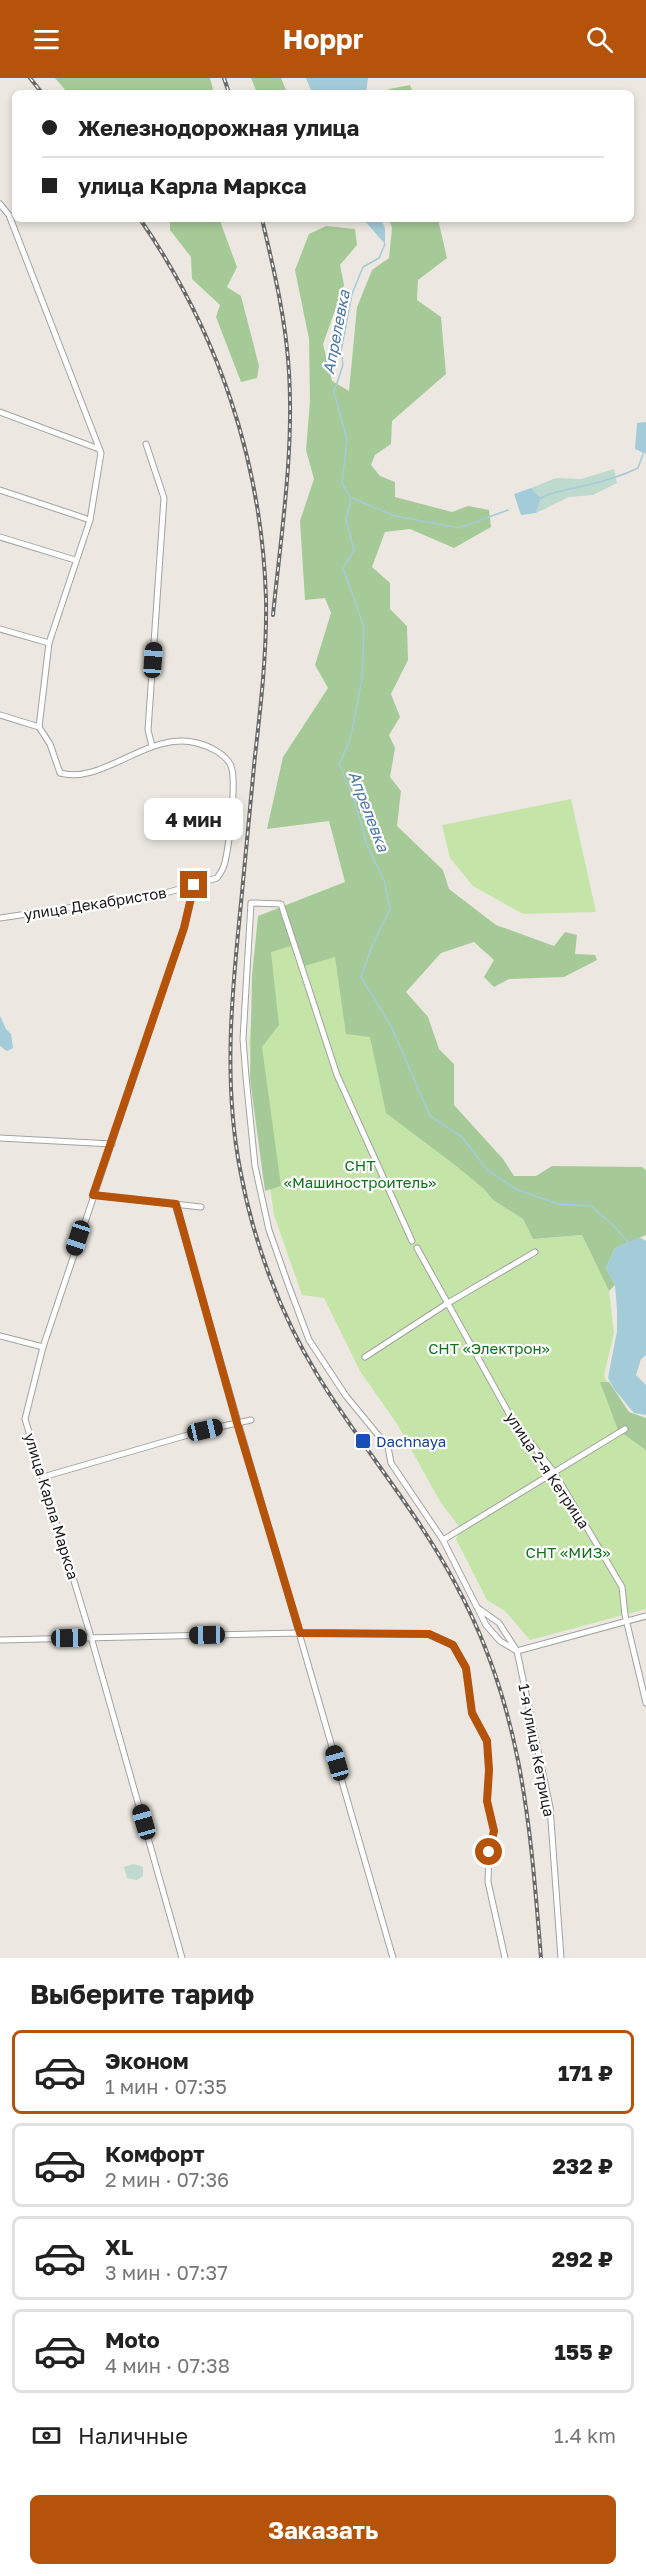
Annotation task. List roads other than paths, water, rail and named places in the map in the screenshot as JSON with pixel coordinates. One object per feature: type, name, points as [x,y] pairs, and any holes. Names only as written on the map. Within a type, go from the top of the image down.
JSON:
[{"type":"street","points":[[0,204],[9,215],[101,453],[90,520],[49,643],[39,727],[50,744],[60,773],[67,775],[100,769],[152,746],[148,729],[164,498],[146,444]]},
{"type":"street","points":[[0,412],[99,449]]},
{"type":"street","points":[[0,490],[90,520]]},
{"type":"street","points":[[0,537],[75,560]]},
{"type":"street","points":[[0,629],[49,643]]},
{"type":"street","points":[[0,715],[39,727]]},
{"type":"street","name":"улица Декабристов","points":[[0,918],[162,894],[217,878],[225,864],[234,779],[230,765],[223,755],[198,743],[174,741],[152,746]]},
{"type":"street","name":"улица Карла Маркса","points":[[182,1958],[92,1637],[25,1419],[43,1347],[184,928],[194,885]]},
{"type":"street","points":[[412,1241],[337,1075],[281,904],[251,903],[243,1040],[255,1166],[269,1230],[309,1340],[346,1396],[388,1447],[392,1463],[443,1540],[492,1634],[517,1651],[646,1616]]},
{"type":"street","points":[[0,1138],[112,1144]]},
{"type":"street","points":[[93,1195],[201,1208]]},
{"type":"street","points":[[176,1204],[237,1423],[393,1958]]},
{"type":"street","name":"улица 2-я Кетрица","points":[[417,1248],[512,1419],[554,1472],[622,1587],[646,1703]]},
{"type":"street","points":[[365,1358],[448,1303],[535,1252]]},
{"type":"street","points":[[0,1336],[43,1347]]},
{"type":"street","points":[[43,1477],[251,1420]]},
{"type":"street","points":[[443,1540],[625,1429]]},
{"type":"street","points":[[477,1608],[499,1623],[517,1651]]},
{"type":"street","points":[[0,1640],[300,1633],[429,1634],[453,1645],[466,1668],[472,1713],[487,1741],[489,1770],[487,1801],[494,1831],[489,1848],[488,1882],[506,1958]]},
{"type":"street","name":"1-я улица Кетрица","points":[[517,1651],[550,1807],[561,1958]]},
{"type":"water","points":[[306,78],[368,78],[366,90],[311,90]]},
{"type":"water","points":[[366,222],[382,222],[385,228],[385,244]]},
{"type":"water","points":[[646,422],[646,454],[635,449],[637,423]]},
{"type":"water","points":[[531,488],[541,498],[536,513],[521,515],[514,494]]},
{"type":"water","points":[[0,1016],[11,1034],[13,1048],[7,1051],[0,1046]]},
{"type":"water","points":[[639,1237],[646,1241],[646,1355],[641,1359],[636,1375],[646,1385],[646,1415],[634,1413],[608,1378],[617,1331],[617,1310],[615,1285],[606,1268],[615,1248]]},
{"type":"waterway","name":"Апрелевка","points":[[385,244],[379,258],[363,267],[352,294],[341,351],[343,365],[334,392],[347,440],[342,483],[351,498],[346,520],[354,550],[343,568],[364,627],[362,679],[350,740],[339,764],[353,796],[367,845],[384,880],[390,909],[374,941],[361,977],[392,1028],[430,1116],[462,1137],[487,1170],[518,1190],[558,1204],[591,1206],[628,1242]]},
{"type":"waterway","points":[[541,498],[632,471],[638,468],[643,454]]},
{"type":"waterway","points":[[352,498],[395,516],[459,528],[508,510]]},
{"type":"railway","points":[[30,78],[40,90]]},
{"type":"railway","points":[[224,78],[228,90]]},
{"type":"railway","points":[[142,222],[168,262],[192,307],[231,400],[256,498],[263,548],[266,599],[265,658],[232,1003],[230,1069],[235,1136],[252,1223],[280,1302],[304,1352],[335,1402],[440,1556],[477,1629],[495,1674],[509,1720],[527,1812],[541,1958]]},
{"type":"railway","points":[[263,222],[282,314],[290,402],[286,494],[273,615]]},
{"type":"place","name":"Dachnaya","points":[[363,1441]]},
{"type":"park label","name":"СНТ «Машиностроитель»","points":[[360,1174]]},
{"type":"park label","name":"СНТ «Электрон»","points":[[489,1348]]},
{"type":"park label","name":"СНТ «МИЗ»","points":[[568,1552]]}]
